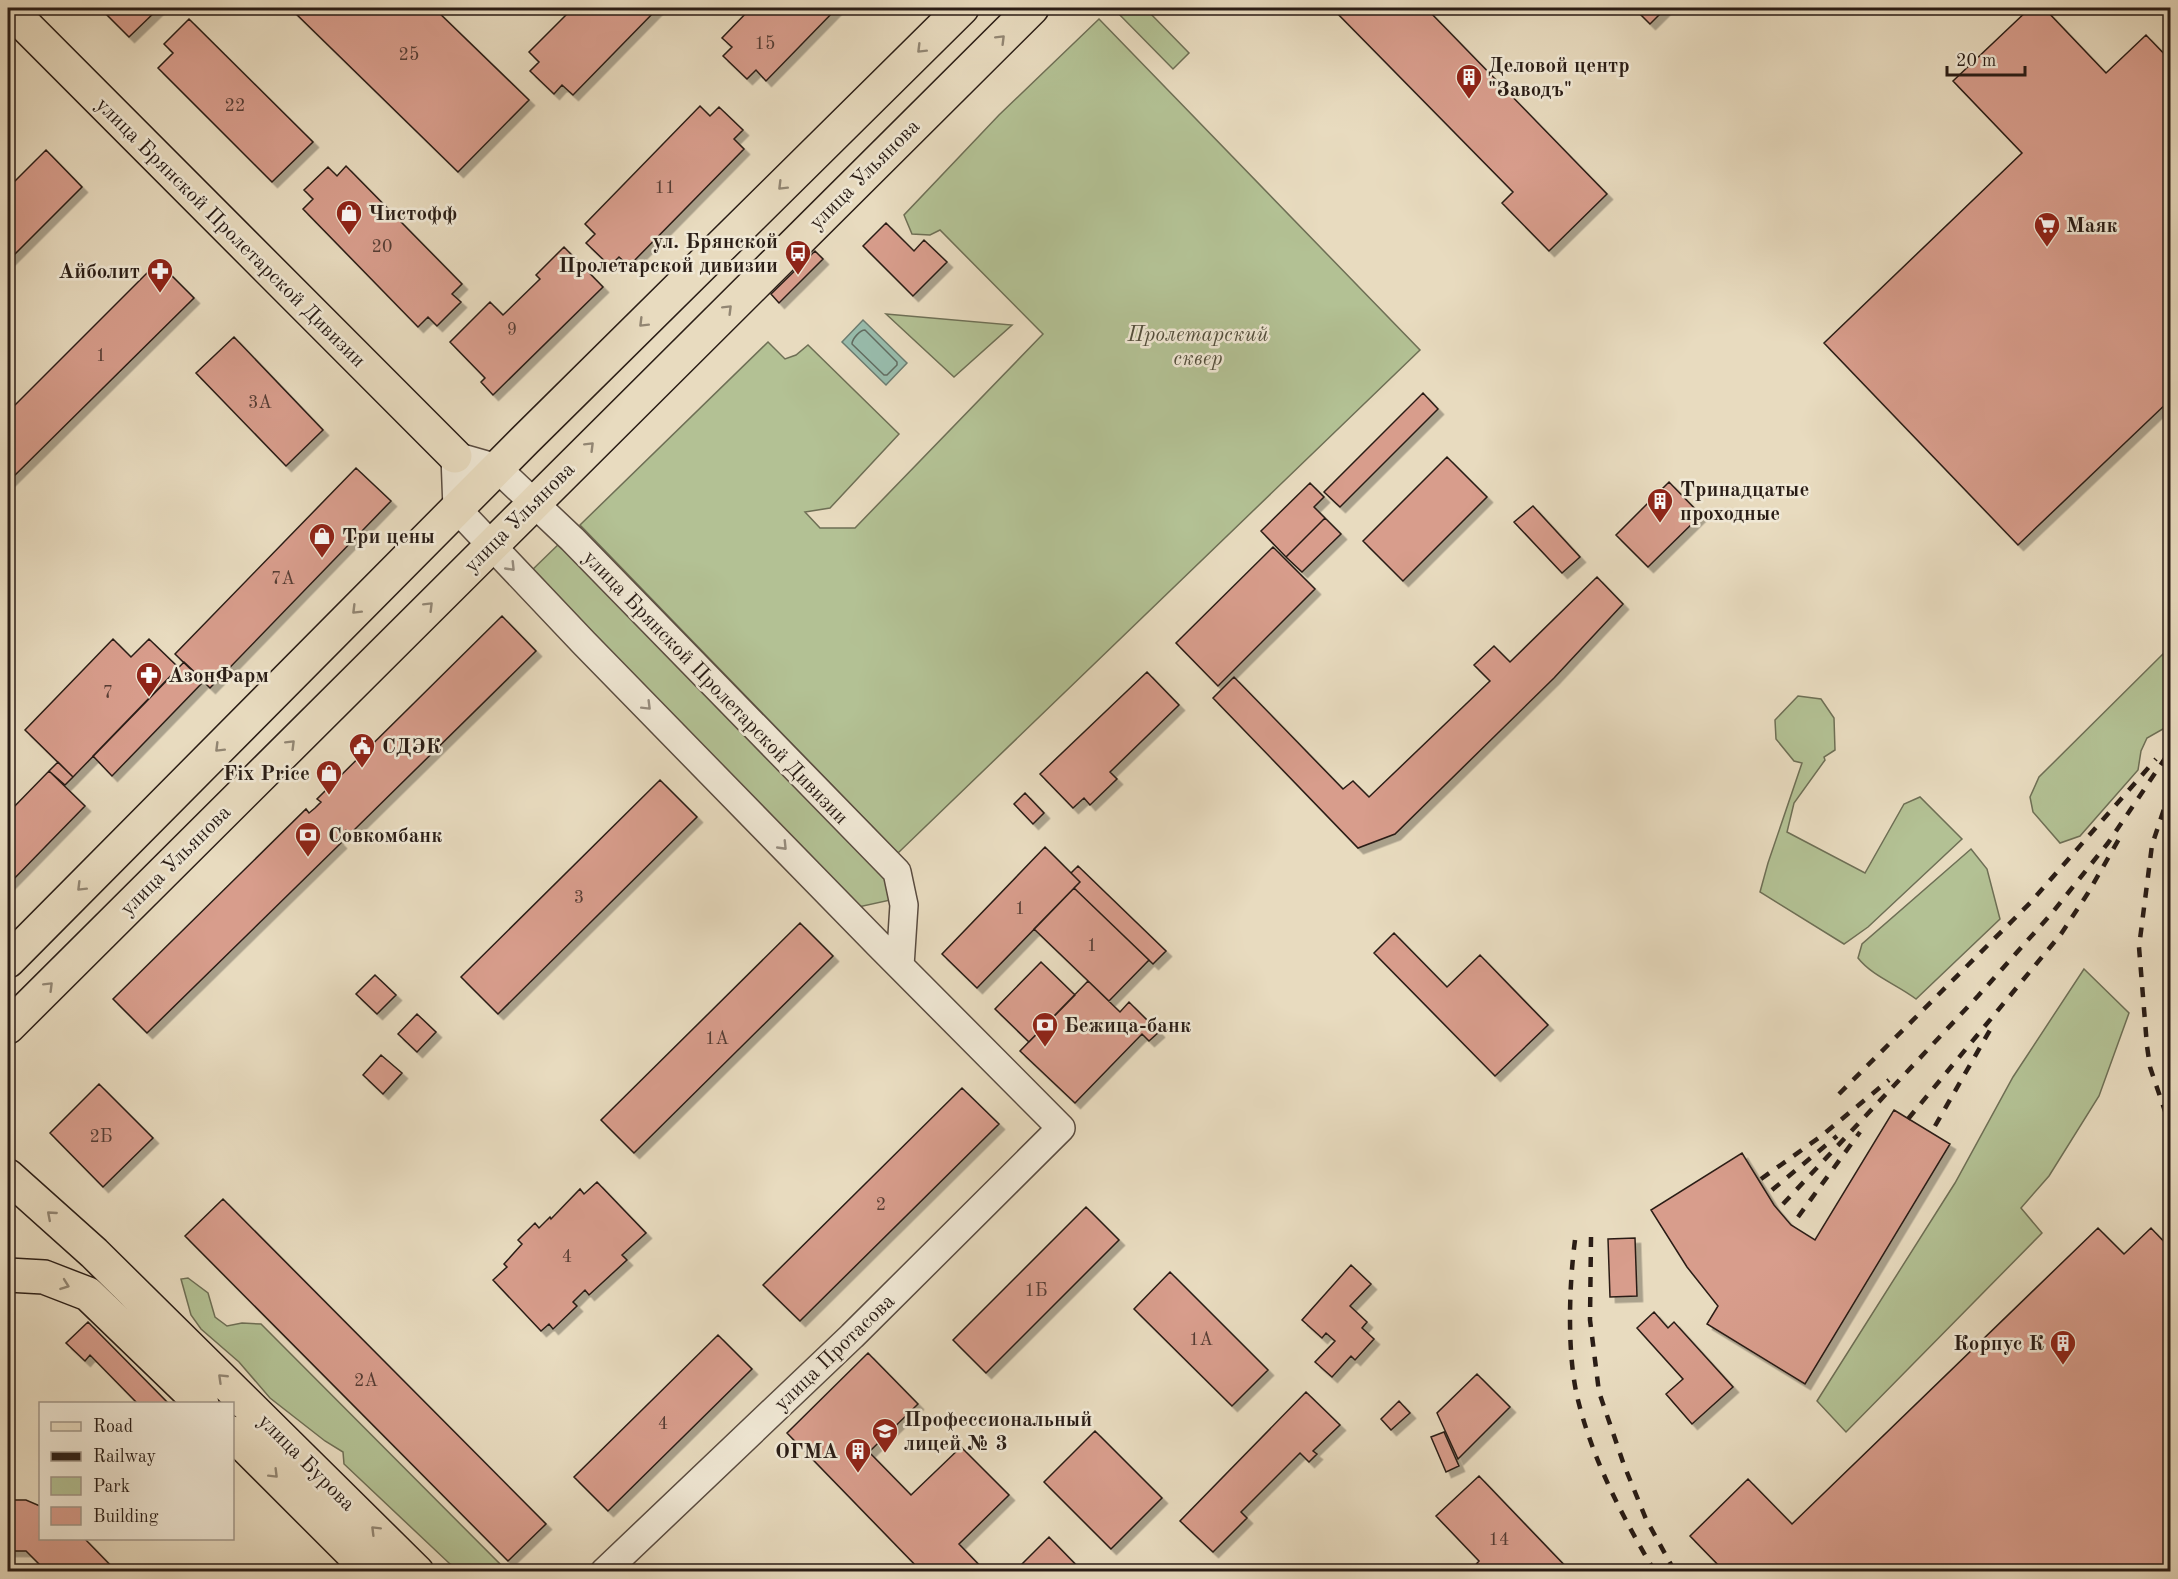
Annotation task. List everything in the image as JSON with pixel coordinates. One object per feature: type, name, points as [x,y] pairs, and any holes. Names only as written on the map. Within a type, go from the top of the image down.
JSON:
[{"type":"main road","name":"улица Брянской Пролетарской Дивизии","points":[[8,8],[455,456]]},
{"type":"main road","points":[[8,961],[497,468],[962,8]]},
{"type":"main road","name":"улица Ульянова","points":[[8,1027],[533,502],[1032,8]]},
{"type":"main road","name":"улица Бурова","points":[[8,1176],[94,1253],[417,1572]]},
{"type":"main road","points":[[8,1275],[44,1277],[88,1293],[200,1402]]},
{"type":"main road","name":"улица Бурова","points":[[234,1435],[371,1572]]},
{"type":"street","name":"улица Брянской Пролетарской Дивизии","points":[[455,456],[497,468],[897,872],[904,904],[900,966]]},
{"type":"street","points":[[455,456],[457,509],[584,643],[900,966]]},
{"type":"street","name":"улица Протасова","points":[[604,1572],[860,1328],[1061,1128],[900,966]]},
{"type":"green space","points":[[1113,8],[1145,8],[1189,53],[1173,69]]},
{"type":"green space","name":"Пролетарский сквер","points":[[1099,19],[1420,350],[898,853],[580,525],[768,342],[785,359],[796,355],[808,345],[899,434],[830,508],[805,512],[820,528],[855,528],[1043,334],[940,230],[930,235],[912,234],[904,215],[999,115]]},
{"type":"green space","points":[[886,314],[1012,325],[954,377]]},
{"type":"green space","points":[[563,540],[890,877],[895,899],[854,908],[530,572]]},
{"type":"green space","points":[[2170,647],[2170,725],[2147,738],[2141,751],[2138,770],[2080,836],[2060,843],[2033,812],[2030,797],[2039,777]]},
{"type":"green space","points":[[1798,696],[1821,699],[1834,718],[1835,750],[1824,757],[1825,760],[1794,803],[1787,832],[1865,873],[1904,804],[1920,797],[1962,839],[1868,927],[1844,944],[1760,892],[1802,763],[1794,761],[1776,739],[1775,720]]},
{"type":"green space","points":[[1971,849],[1987,869],[2000,919],[1916,999],[1878,975],[1858,958],[1862,944]]},
{"type":"green space","points":[[2084,969],[2129,1013],[2099,1096],[2049,1176],[2021,1208],[2042,1233],[1846,1432],[1817,1401],[1955,1183],[2013,1077]]},
{"type":"green space","points":[[188,1278],[208,1293],[215,1317],[227,1326],[242,1323],[261,1324],[505,1569],[502,1571],[463,1571],[450,1564],[344,1464],[343,1452],[325,1441],[270,1398],[239,1362],[201,1329],[191,1315],[181,1279]]},
{"type":"water","points":[[863,320],[907,363],[886,385],[842,342]]},
{"type":"building","points":[[100,8],[159,8],[129,37]]},
{"type":"building","points":[[290,8],[434,8],[529,100],[458,172]]},
{"type":"building","points":[[573,8],[658,8],[573,95],[562,85],[554,94],[530,71],[539,62],[529,52]]},
{"type":"building","points":[[751,8],[837,8],[766,81],[756,70],[747,79],[723,56],[732,47],[722,38]]},
{"type":"building","name":"Деловой центр \"Заводъ\"","points":[[1332,8],[1426,8],[1607,194],[1549,251],[1502,203],[1513,192]]},
{"type":"building","points":[[1634,8],[1666,8],[1650,24]]},
{"type":"building","name":"Маяк","points":[[2030,8],[2044,8],[2106,73],[2146,35],[2170,60],[2170,400],[2018,545],[1824,343],[2022,153],[1953,81]]},
{"type":"building","points":[[189,19],[313,142],[272,182],[158,68],[173,53],[164,44]]},
{"type":"building","points":[[700,106],[710,116],[719,107],[743,130],[734,139],[744,149],[629,266],[619,257],[610,266],[586,243],[595,234],[585,224]]},
{"type":"building","points":[[46,150],[82,187],[8,261],[8,188]]},
{"type":"building","points":[[346,166],[462,284],[452,294],[461,302],[437,326],[428,317],[418,327],[303,209],[313,199],[304,190],[328,167],[337,176]]},
{"type":"building","points":[[886,223],[914,251],[924,240],[947,262],[913,296],[863,246]]},
{"type":"building","points":[[564,247],[603,287],[493,395],[481,382],[485,378],[450,342],[490,302],[503,315],[540,279],[536,275]]},
{"type":"building","points":[[815,251],[823,259],[779,303],[771,294]]},
{"type":"building","points":[[158,262],[194,298],[8,482],[8,412]]},
{"type":"building","points":[[234,337],[323,430],[286,466],[196,373]]},
{"type":"building","points":[[1423,393],[1438,409],[1340,507],[1324,492]]},
{"type":"building","points":[[1447,457],[1487,497],[1403,581],[1363,541]]},
{"type":"building","points":[[356,468],[391,501],[210,688],[175,654]]},
{"type":"building","name":"Тринадцатые проходные","points":[[1669,482],[1701,515],[1648,567],[1616,535]]},
{"type":"building","points":[[1310,483],[1324,497],[1314,507],[1325,518],[1286,557],[1261,531]]},
{"type":"building","points":[[1533,506],[1580,557],[1562,573],[1514,522]]},
{"type":"building","points":[[1325,518],[1341,534],[1302,572],[1286,557]]},
{"type":"building","points":[[1273,547],[1315,589],[1218,686],[1176,643]]},
{"type":"building","points":[[1597,577],[1623,604],[1554,678],[1395,834],[1358,848],[1213,698],[1234,677],[1343,789],[1353,781],[1369,797],[1490,681],[1474,665],[1494,646],[1510,662]]},
{"type":"building","points":[[502,616],[536,651],[350,834],[346,830],[337,839],[341,843],[147,1033],[113,999],[306,809],[309,813],[315,808],[321,802],[317,799]]},
{"type":"building","points":[[113,639],[131,657],[149,639],[179,668],[73,777],[25,730]]},
{"type":"building","points":[[184,662],[204,681],[112,776],[93,756]]},
{"type":"building","points":[[1147,672],[1179,705],[1110,772],[1117,779],[1090,805],[1084,798],[1073,808],[1040,774]]},
{"type":"building","points":[[58,762],[73,777],[65,785],[49,771]]},
{"type":"building","points":[[49,771],[85,806],[8,885],[8,813]]},
{"type":"building","points":[[660,780],[697,817],[498,1014],[461,977]]},
{"type":"building","points":[[1025,793],[1044,813],[1033,824],[1014,804]]},
{"type":"building","points":[[1045,847],[1080,882],[977,988],[942,954]]},
{"type":"building","points":[[1078,866],[1166,951],[1153,964],[1074,888],[1080,882],[1071,873]]},
{"type":"building","points":[[1074,888],[1149,960],[1109,1001],[1034,929]]},
{"type":"building","points":[[800,923],[833,956],[634,1153],[601,1120]]},
{"type":"building","points":[[1394,933],[1447,987],[1480,955],[1548,1025],[1495,1076],[1374,953]]},
{"type":"building","points":[[1041,962],[1075,995],[1029,1042],[995,1009]]},
{"type":"building","points":[[375,975],[396,995],[377,1014],[356,994]]},
{"type":"building","points":[[1088,981],[1120,1012],[1129,1002],[1159,1032],[1149,1041],[1142,1034],[1075,1103],[1020,1051]]},
{"type":"building","points":[[417,1014],[436,1032],[417,1052],[398,1034]]},
{"type":"building","points":[[381,1055],[402,1073],[383,1094],[363,1075]]},
{"type":"building","points":[[99,1084],[153,1138],[103,1187],[50,1133]]},
{"type":"building","points":[[962,1088],[999,1124],[800,1321],[763,1285]]},
{"type":"building","points":[[1894,1110],[1950,1144],[1805,1384],[1707,1324],[1718,1306],[1687,1267],[1651,1210],[1742,1153],[1774,1205],[1791,1225],[1815,1240]]},
{"type":"building","points":[[597,1182],[646,1233],[622,1255],[627,1260],[589,1295],[585,1290],[573,1302],[577,1306],[553,1329],[549,1324],[541,1331],[493,1280],[507,1267],[504,1264],[522,1244],[518,1240],[535,1223],[539,1228],[580,1189],[584,1194]]},
{"type":"building","points":[[223,1199],[546,1524],[508,1561],[185,1236]]},
{"type":"building","points":[[1086,1207],[1119,1240],[986,1373],[953,1340]]},
{"type":"building","name":"Корпус К","points":[[2098,1228],[2124,1254],[2151,1228],[2170,1248],[2170,1572],[1725,1572],[1690,1536],[1748,1479],[1792,1524]]},
{"type":"building","points":[[1635,1238],[1637,1296],[1610,1297],[1608,1239]]},
{"type":"building","points":[[1351,1265],[1371,1284],[1350,1306],[1367,1322],[1362,1328],[1374,1339],[1355,1360],[1351,1356],[1332,1377],[1315,1362],[1335,1341],[1326,1333],[1322,1338],[1302,1320]]},
{"type":"building","points":[[1170,1272],[1268,1370],[1232,1406],[1134,1309]]},
{"type":"building","points":[[1654,1312],[1668,1328],[1674,1322],[1733,1387],[1692,1424],[1666,1394],[1683,1379],[1637,1328]]},
{"type":"building","points":[[88,1322],[167,1402],[136,1402],[90,1355],[85,1361],[66,1343]]},
{"type":"building","points":[[718,1335],[752,1369],[608,1511],[574,1477]]},
{"type":"building","name":"ОГМА","points":[[868,1353],[918,1404],[869,1452],[911,1495],[961,1447],[1009,1495],[959,1544],[986,1572],[922,1572],[787,1433]]},
{"type":"building","points":[[1477,1374],[1510,1407],[1458,1459],[1437,1413]]},
{"type":"building","points":[[1306,1392],[1340,1425],[1313,1451],[1317,1454],[1309,1462],[1300,1453],[1241,1512],[1247,1518],[1213,1552],[1180,1521]]},
{"type":"building","points":[[1399,1401],[1410,1413],[1391,1430],[1381,1419]]},
{"type":"building","points":[[1095,1431],[1162,1498],[1111,1549],[1044,1482]]},
{"type":"building","points":[[1444,1432],[1459,1466],[1446,1472],[1431,1437]]},
{"type":"building","points":[[1479,1476],[1571,1572],[1469,1572],[1479,1561],[1436,1516]]},
{"type":"building","points":[[8,1500],[26,1500],[39,1506],[39,1540],[86,1540],[117,1572],[47,1572],[26,1551],[8,1551]]},
{"type":"building","points":[[1049,1537],[1083,1572],[1014,1572]]},
{"type":"railway","points":[[1783,1204],[1978,996],[2052,913],[2108,843],[2170,751]]},
{"type":"railway","points":[[1839,1094],[2030,903],[2156,759]]},
{"type":"railway","points":[[2170,791],[2152,845],[2139,947],[2150,1067],[2170,1126]]},
{"type":"railway","points":[[1908,1119],[2061,934],[2119,839]]},
{"type":"railway","points":[[1935,1126],[1990,1030]]},
{"type":"railway","points":[[1761,1179],[1820,1137],[1889,1080]]},
{"type":"railway","points":[[1798,1217],[1860,1132]]},
{"type":"railway","points":[[1772,1190],[1837,1136]]},
{"type":"railway","points":[[1591,1237],[1590,1320],[1599,1392],[1624,1465],[1646,1519],[1675,1572]]},
{"type":"railway","points":[[1575,1240],[1570,1318],[1577,1396],[1591,1442],[1609,1487],[1655,1572]]},
{"type":"place","name":"Деловой центр \"Заводъ\"","points":[[1469,100]]},
{"type":"place","name":"Чистофф","points":[[349,236]]},
{"type":"place","name":"Маяк","points":[[2047,248]]},
{"type":"place","name":"ул. Брянской Пролетарской дивизии","points":[[798,276]]},
{"type":"place","name":"Айболит","points":[[160,294]]},
{"type":"place","name":"Тринадцатые проходные","points":[[1660,524]]},
{"type":"place","name":"Три цены","points":[[322,559]]},
{"type":"place","name":"АзонФарм","points":[[149,698]]},
{"type":"place","name":"СДЭК","points":[[362,769]]},
{"type":"place","name":"Fix Price","points":[[329,796]]},
{"type":"place","name":"Совкомбанк","points":[[308,858]]},
{"type":"place","name":"Бежица-банк","points":[[1045,1048]]},
{"type":"place","name":"Корпус К","points":[[2063,1366]]},
{"type":"place","name":"Профессиональный лицей № 3","points":[[885,1454]]},
{"type":"place","name":"ОГМА","points":[[858,1474]]}]
